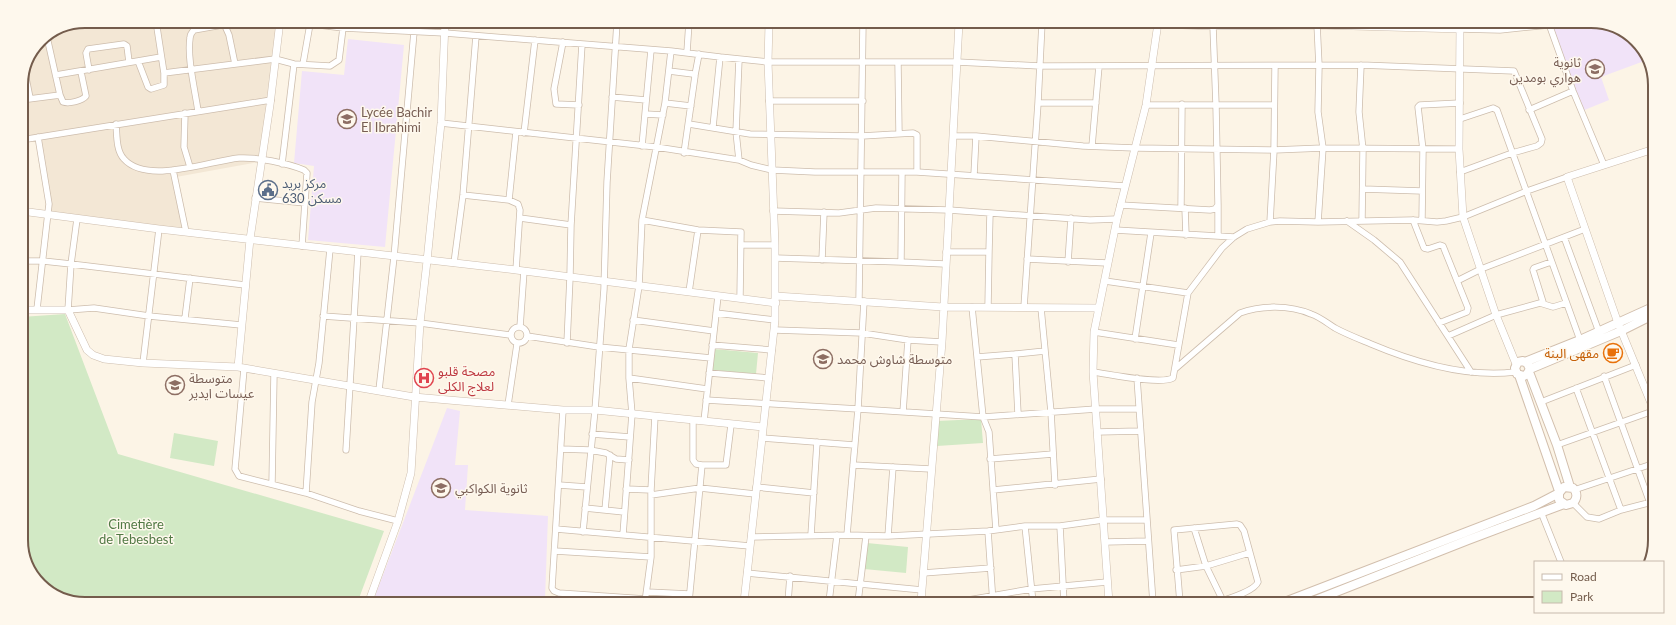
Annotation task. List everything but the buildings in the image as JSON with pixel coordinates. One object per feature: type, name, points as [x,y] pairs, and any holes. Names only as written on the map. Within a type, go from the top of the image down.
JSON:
[{"type":"main road","points":[[1517,370],[1524,376],[1528,367],[1580,340],[1599,332],[1619,327],[1648,310]]},
{"type":"main road","points":[[1528,367],[1619,327],[1648,317]]},
{"type":"main road","points":[[1323,597],[1541,512],[1564,504],[1572,503],[1576,497],[1557,445],[1528,367],[1520,361],[1517,370],[1559,492],[1559,500],[1564,504]]},
{"type":"main road","points":[[1298,597],[1534,506],[1559,492],[1564,487],[1572,489]]},
{"type":"street","points":[[138,61],[146,84],[149,88],[164,85],[164,73],[157,28]]},
{"type":"street","points":[[198,111],[191,70],[190,38],[194,30],[205,28]]},
{"type":"street","points":[[227,28],[235,64]]},
{"type":"street","points":[[279,28],[255,198],[241,324],[241,368],[235,472],[239,476],[306,493],[398,521]]},
{"type":"street","points":[[302,64],[309,28]]},
{"type":"street","points":[[164,73],[275,59],[294,64],[330,66],[337,63],[339,60],[343,28],[445,33],[651,50],[671,50],[768,62],[957,62],[1040,66],[1152,64],[1275,66],[1361,65],[1514,71],[1542,139],[1541,143],[1538,146],[1512,153],[1460,172]]},
{"type":"street","points":[[370,597],[398,521],[411,473],[414,397],[420,323],[428,261],[441,123],[445,28]]},
{"type":"street","points":[[583,532],[595,410],[604,281],[606,182],[610,143],[617,28]]},
{"type":"street","points":[[687,52],[689,28]]},
{"type":"street","points":[[745,597],[775,330],[775,245],[769,101],[769,28]]},
{"type":"street","points":[[847,535],[858,409],[862,333],[860,171],[863,101],[863,28]]},
{"type":"street","points":[[921,597],[942,342],[959,28]]},
{"type":"street","points":[[1024,308],[1042,28]]},
{"type":"street","points":[[1109,597],[1093,372],[1094,332],[1114,230],[1146,104],[1157,28]]},
{"type":"street","points":[[1216,28],[1214,65],[1218,236]]},
{"type":"street","points":[[1317,28],[1319,66],[1318,112],[1323,148],[1318,222]]},
{"type":"street","points":[[1175,369],[1240,313],[1247,310],[1270,307],[1312,314],[1336,328],[1372,345],[1412,360],[1471,372],[1517,370],[1496,316],[1463,217],[1459,149],[1460,28]]},
{"type":"street","points":[[1473,28],[1500,30],[1520,28]]},
{"type":"street","points":[[1550,28],[1573,91],[1604,165]]},
{"type":"street","points":[[379,390],[388,320],[414,32]]},
{"type":"street","points":[[454,263],[463,195],[476,36]]},
{"type":"street","points":[[524,133],[535,40]]},
{"type":"street","points":[[48,42],[60,95],[62,101],[65,103],[85,98],[86,94],[81,72]]},
{"type":"street","points":[[562,42],[554,89],[556,104],[579,105]]},
{"type":"street","points":[[89,70],[86,54],[88,49],[124,44],[127,46],[128,62]]},
{"type":"street","points":[[567,343],[571,225],[582,44]]},
{"type":"street","points":[[642,146],[651,50]]},
{"type":"street","points":[[623,535],[632,414],[628,349],[639,286],[642,220],[663,115],[671,50]]},
{"type":"street","points":[[684,153],[692,106],[695,79],[694,75],[699,54]]},
{"type":"street","points":[[56,75],[81,72],[161,57]]},
{"type":"street","points":[[713,127],[720,57]]},
{"type":"street","points":[[739,59],[736,132],[739,160]]},
{"type":"street","points":[[898,63],[899,133]]},
{"type":"street","points":[[282,164],[294,64]]},
{"type":"street","points":[[1361,65],[1359,112],[1363,150],[1362,220]]},
{"type":"street","points":[[1092,146],[1099,66]]},
{"type":"street","points":[[1270,222],[1274,150],[1275,66]]},
{"type":"street","points":[[668,71],[694,75]]},
{"type":"street","points":[[28,88],[30,98],[60,95]]},
{"type":"street","points":[[1529,110],[1573,91]]},
{"type":"street","points":[[612,97],[646,100]]},
{"type":"street","points":[[28,139],[270,100]]},
{"type":"street","points":[[769,101],[863,101]]},
{"type":"street","points":[[665,103],[692,106]]},
{"type":"street","points":[[1038,103],[1096,103]]},
{"type":"street","points":[[1422,220],[1423,150],[1419,106],[1460,103]]},
{"type":"street","points":[[1146,104],[1274,105]]},
{"type":"street","points":[[1182,104],[1181,149],[1183,207],[1186,234]]},
{"type":"street","points":[[1460,119],[1495,108],[1527,191],[1544,244],[1580,340]]},
{"type":"street","points":[[185,113],[184,147],[190,167]]},
{"type":"street","points":[[645,114],[663,115]]},
{"type":"street","points":[[441,123],[656,147],[684,153],[739,160],[751,166],[772,170],[815,172],[917,172],[1125,186]]},
{"type":"street","points":[[116,124],[120,152],[124,159],[139,168],[153,172],[173,170],[240,158],[282,164],[301,168],[306,171],[302,246]]},
{"type":"street","points":[[689,124],[750,134],[862,136],[916,133],[917,172]]},
{"type":"street","points":[[509,200],[516,132]]},
{"type":"street","points":[[953,136],[976,136],[1092,146],[1135,148],[1216,150],[1323,148],[1363,150],[1459,149]]},
{"type":"street","points":[[974,175],[976,136]]},
{"type":"street","points":[[37,309],[49,201],[38,138]]},
{"type":"street","points":[[1093,372],[1137,378],[1168,380],[1173,378],[1188,293],[1222,248],[1234,237],[1247,229],[1270,222],[1422,220],[1437,222],[1463,217],[1527,191],[1648,151]]},
{"type":"street","points":[[173,170],[186,232]]},
{"type":"street","points":[[901,262],[902,172]]},
{"type":"street","points":[[1567,177],[1619,327],[1648,396]]},
{"type":"street","points":[[1363,189],[1422,191]]},
{"type":"street","points":[[463,195],[509,200],[518,204],[520,218],[516,270]]},
{"type":"street","points":[[255,198],[305,203]]},
{"type":"street","points":[[1120,205],[1183,207],[1210,210],[1214,209],[1218,205]]},
{"type":"street","points":[[773,211],[824,212],[839,214],[860,209],[876,208],[949,210],[1071,218],[1117,219]]},
{"type":"street","points":[[28,211],[159,230],[516,270],[740,298],[776,300],[862,300],[972,307],[1098,308]]},
{"type":"street","points":[[822,260],[824,212]]},
{"type":"street","points":[[988,307],[990,213]]},
{"type":"street","points":[[520,218],[571,225]]},
{"type":"street","points":[[1068,262],[1071,218]]},
{"type":"street","points":[[77,219],[71,264],[68,310],[84,346],[93,355],[104,359],[143,363],[241,368],[414,397],[563,410],[595,410],[731,425],[763,427]]},
{"type":"street","points":[[642,220],[698,230],[741,232],[740,298]]},
{"type":"street","points":[[1413,220],[1424,248],[1428,249],[1440,245],[1443,246],[1468,310],[1440,323]]},
{"type":"street","points":[[1347,221],[1396,257],[1471,372]]},
{"type":"street","points":[[1457,281],[1481,269],[1585,229]]},
{"type":"street","points":[[143,363],[159,230]]},
{"type":"street","points":[[689,292],[698,230]]},
{"type":"street","points":[[1114,230],[1234,237]]},
{"type":"street","points":[[1135,339],[1151,233]]},
{"type":"street","points":[[1564,237],[1599,332]]},
{"type":"street","points":[[741,245],[775,245]]},
{"type":"street","points":[[306,493],[312,402],[316,380],[330,249]]},
{"type":"street","points":[[346,450],[358,252]]},
{"type":"street","points":[[946,252],[989,252]]},
{"type":"street","points":[[775,258],[945,264]]},
{"type":"street","points":[[1028,259],[1107,263]]},
{"type":"street","points":[[28,261],[71,264],[245,285]]},
{"type":"street","points":[[1543,302],[1533,270],[1534,268],[1551,262]]},
{"type":"street","points":[[520,327],[524,271]]},
{"type":"street","points":[[185,318],[190,278]]},
{"type":"street","points":[[1105,281],[1188,293]]},
{"type":"street","points":[[704,421],[718,296]]},
{"type":"street","points":[[1448,336],[1496,316],[1543,302],[1553,307],[1566,303]]},
{"type":"street","points":[[972,307],[983,417],[988,432],[996,530]]},
{"type":"street","points":[[28,310],[68,310],[94,308],[149,316],[241,324]]},
{"type":"street","points":[[1041,308],[1051,412],[1055,484]]},
{"type":"street","points":[[716,313],[775,320]]},
{"type":"street","points":[[323,316],[420,323],[510,335]]},
{"type":"street","points":[[633,320],[714,331]]},
{"type":"street","points":[[517,344],[512,341],[510,335],[512,330],[520,327]]},
{"type":"street","points":[[517,344],[525,341],[527,336],[525,330],[520,327]]},
{"type":"street","points":[[775,330],[862,333],[908,340],[942,342]]},
{"type":"street","points":[[1094,332],[1178,345]]},
{"type":"street","points":[[527,336],[599,347],[710,358]]},
{"type":"street","points":[[903,412],[908,340]]},
{"type":"street","points":[[508,405],[517,344]]},
{"type":"street","points":[[712,345],[772,350]]},
{"type":"street","points":[[977,357],[1045,351]]},
{"type":"street","points":[[1015,354],[1018,414]]},
{"type":"street","points":[[1541,402],[1604,376],[1636,365]]},
{"type":"street","points":[[709,373],[769,378]]},
{"type":"street","points":[[272,484],[274,374]]},
{"type":"street","points":[[1604,376],[1648,494]]},
{"type":"street","points":[[629,378],[707,389]]},
{"type":"street","points":[[1137,378],[1153,597]]},
{"type":"street","points":[[1576,388],[1621,510]]},
{"type":"street","points":[[706,400],[983,417],[1096,409],[1139,409]]},
{"type":"street","points":[[563,410],[552,584],[554,591],[559,593],[602,597]]},
{"type":"street","points":[[1557,445],[1648,411]]},
{"type":"street","points":[[646,597],[652,537],[651,492],[655,416]]},
{"type":"street","points":[[693,420],[693,460],[696,464],[702,465],[726,466],[731,425]]},
{"type":"street","points":[[1097,432],[1140,431]]},
{"type":"street","points":[[592,434],[630,437]]},
{"type":"street","points":[[762,438],[854,445]]},
{"type":"street","points":[[811,536],[817,442]]},
{"type":"street","points":[[561,449],[590,450],[606,453],[616,459],[629,460]]},
{"type":"street","points":[[990,459],[1053,454]]},
{"type":"street","points":[[605,510],[610,455]]},
{"type":"street","points":[[647,592],[689,594],[702,465]]},
{"type":"street","points":[[853,465],[931,469]]},
{"type":"street","points":[[1572,489],[1648,465]]},
{"type":"street","points":[[888,536],[893,467]]},
{"type":"street","points":[[993,490],[1101,479]]},
{"type":"street","points":[[559,485],[587,487]]},
{"type":"street","points":[[626,489],[651,492],[700,488],[814,492]]},
{"type":"street","points":[[1572,503],[1587,517],[1599,519],[1621,510],[1648,503]]},
{"type":"street","points":[[585,508],[624,512]]},
{"type":"street","points":[[1541,512],[1560,561]]},
{"type":"street","points":[[751,537],[837,535],[888,536],[988,531],[1025,526],[1060,526],[1104,520],[1147,520]]},
{"type":"street","points":[[1179,597],[1174,530],[1237,524],[1240,525],[1244,531],[1258,582],[1252,590],[1234,597]]},
{"type":"street","points":[[1025,526],[1032,597]]},
{"type":"street","points":[[1060,526],[1064,597]]},
{"type":"street","points":[[1194,528],[1206,566],[1219,597]]},
{"type":"street","points":[[556,529],[750,546]]},
{"type":"street","points":[[988,531],[992,595]]},
{"type":"street","points":[[829,597],[837,535]]},
{"type":"street","points":[[859,597],[866,536]]},
{"type":"street","points":[[1105,542],[1148,541]]},
{"type":"street","points":[[554,551],[651,557]]},
{"type":"street","points":[[1176,570],[1206,566],[1249,553]]},
{"type":"street","points":[[923,573],[991,568]]},
{"type":"street","points":[[747,573],[922,590]]},
{"type":"street","points":[[788,597],[790,576]]},
{"type":"street","points":[[980,597],[1032,589],[1108,582]]},
{"type":"shaded area","points":[[85,28],[278,28],[259,162],[176,177],[187,231],[45,214],[49,202],[37,136],[28,137],[29,74],[32,63],[38,53],[53,38],[63,32]]},
{"type":"shaded area","name":"ثانوية هواري بومدين","points":[[1551,28],[1599,28],[1609,31],[1623,38],[1631,45],[1636,50],[1643,62],[1601,77],[1609,100],[1582,111]]},
{"type":"shaded area","name":"Lycée Bachir El Ibrahimi","points":[[348,39],[404,45],[385,247],[308,240],[314,166],[294,163],[302,71],[344,75]]},
{"type":"shaded area","name":"ثانوية الكواكبي","points":[[447,408],[460,411],[455,465],[468,465],[465,510],[548,516],[545,597],[375,597]]},
{"type":"green space","name":"Cimetière de Tebesbest","points":[[65,314],[118,454],[384,531],[359,597],[85,597],[67,594],[50,585],[40,575],[32,562],[28,544],[28,317]]},
{"type":"green space","points":[[714,349],[758,353],[756,374],[712,370]]},
{"type":"green space","points":[[981,419],[983,443],[937,446],[936,421]]},
{"type":"green space","points":[[174,433],[218,441],[214,466],[170,458]]},
{"type":"green space","points":[[867,543],[908,547],[906,573],[864,569]]},
{"type":"place","name":"ثانوية هواري بومدين","points":[[1595,69]]},
{"type":"place","name":"Lycée Bachir El Ibrahimi","points":[[347,119]]},
{"type":"place","name":"مركز بريد 630 مسكن","points":[[268,190]]},
{"type":"place","name":"مقهى البنة","points":[[1613,353]]},
{"type":"place","name":"متوسطة شاوش محمد","points":[[823,359]]},
{"type":"place","name":"مصحة قلبو لعلاج الكلى","points":[[424,378]]},
{"type":"place","name":"متوسطة عيسات ايدير","points":[[175,385]]},
{"type":"place","name":"ثانوية الكواكبي","points":[[441,488]]}]
